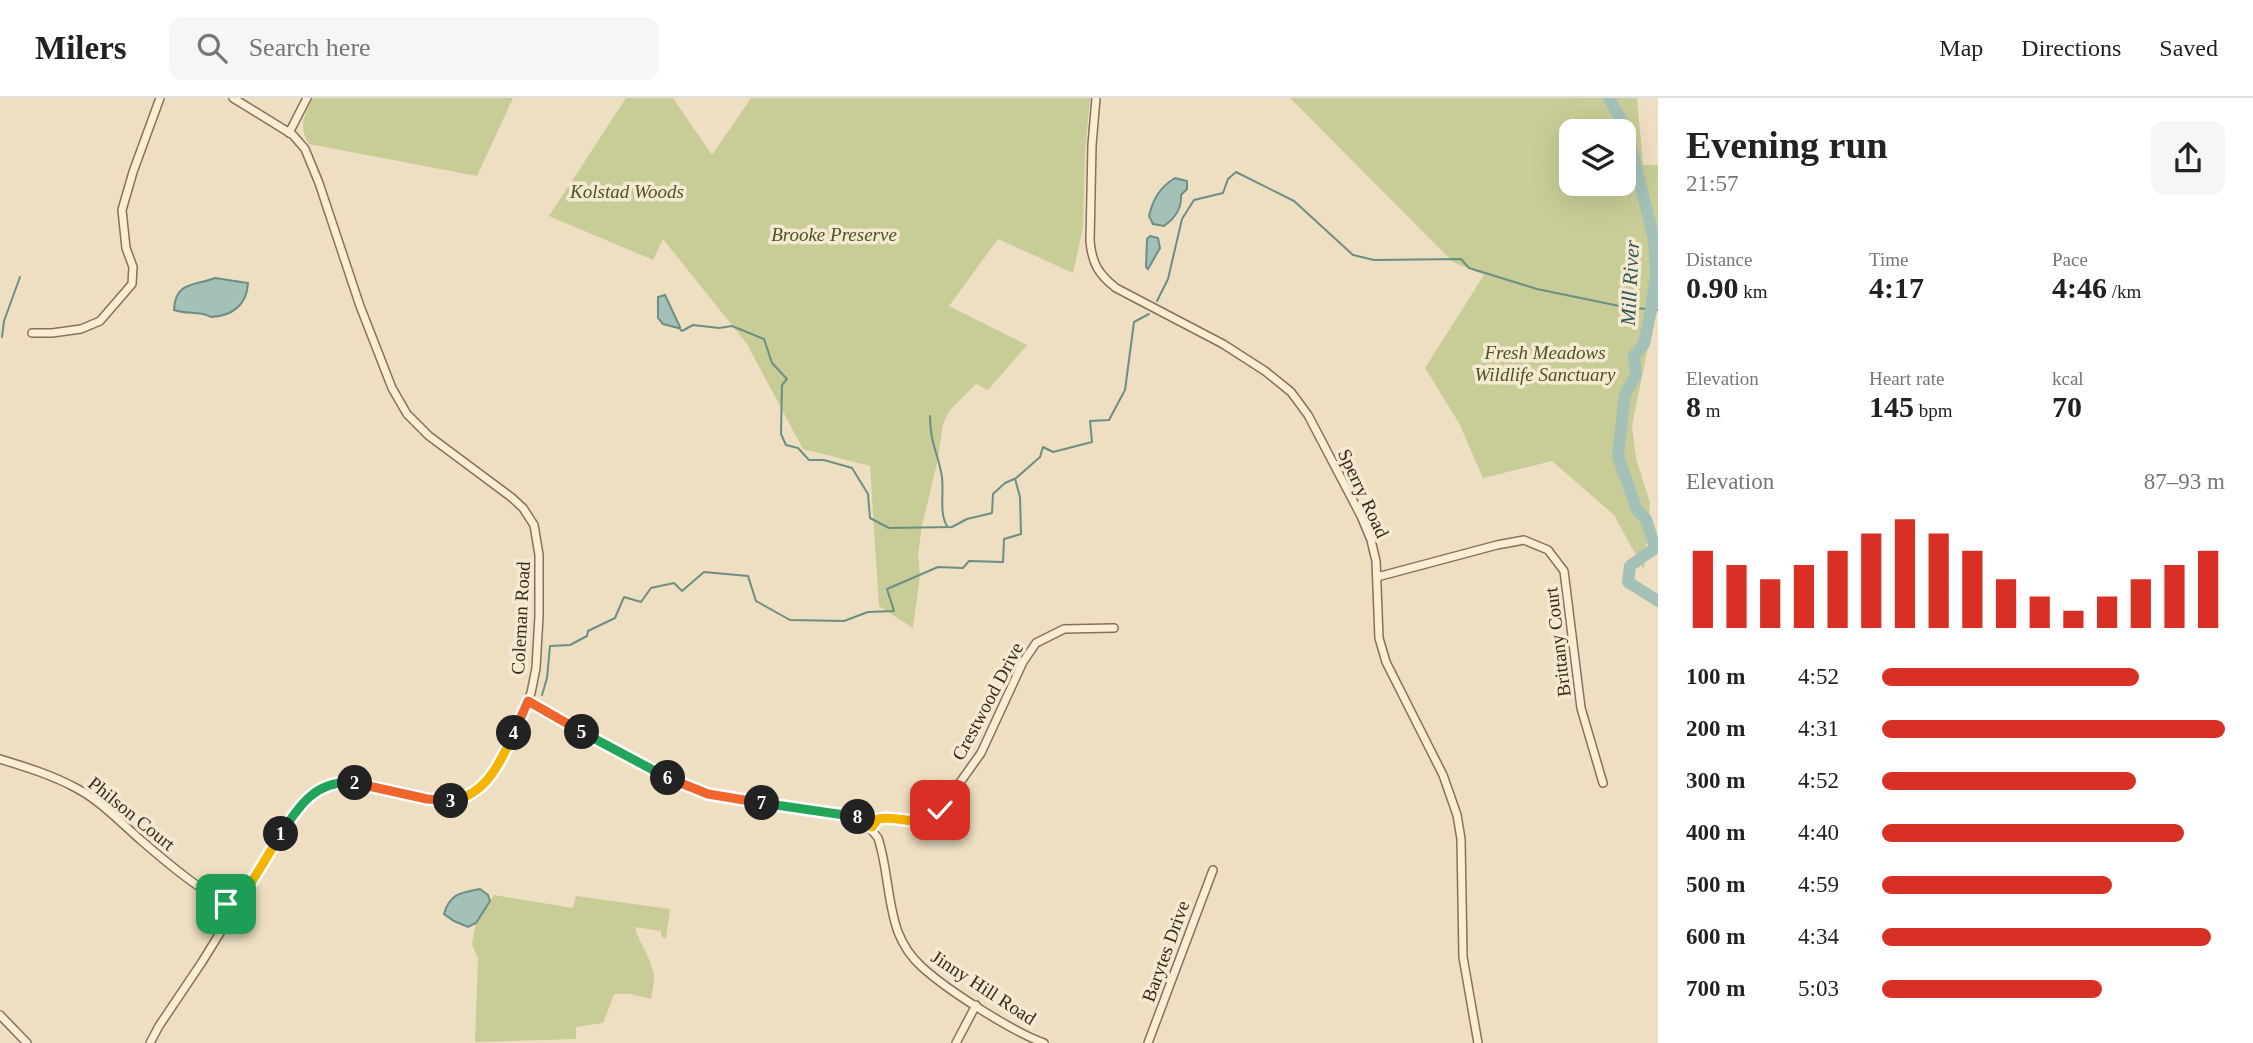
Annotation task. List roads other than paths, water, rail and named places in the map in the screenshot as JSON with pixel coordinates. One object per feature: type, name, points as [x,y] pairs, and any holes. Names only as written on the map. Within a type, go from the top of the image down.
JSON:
[{"type":"street","points":[[32,333],[52,334],[81,329],[100,321],[132,284],[133,267],[126,248],[122,210],[160,98]]},
{"type":"street","points":[[233,98],[289,133],[307,98]]},
{"type":"street","name":"Sperry Road","points":[[1096,98],[1090,241],[1091,255],[1098,271],[1116,288],[1250,360],[1292,392],[1308,415],[1361,516],[1373,548],[1379,638],[1386,663],[1443,775],[1457,815],[1461,839],[1463,957],[1478,1043]]},
{"type":"street","name":"Coleman Road","points":[[150,1043],[300,806],[317,790],[332,784],[352,783],[441,801],[465,797],[480,788],[496,769],[528,701],[536,668],[539,555],[534,525],[518,503],[429,436],[402,407],[360,306],[314,170],[302,144],[289,133]]},
{"type":"street","name":"Brittany Court","points":[[1377,577],[1524,540],[1548,550],[1564,571],[1581,708],[1603,783]]},
{"type":"street","name":"Crestwood Drive","points":[[872,827],[878,819],[885,817],[920,822],[932,819],[939,812],[981,753],[1023,662],[1037,643],[1064,629],[1114,628]]},
{"type":"street","points":[[528,701],[638,764],[693,788],[728,798],[854,816],[872,827]]},
{"type":"street","name":"Philson Court","points":[[0,759],[32,768],[77,788],[105,808],[178,872],[235,909]]},
{"type":"street","name":"Jinny Hill Road","points":[[872,827],[881,848],[896,925],[904,945],[922,968],[1013,1028],[1044,1043]]},
{"type":"street","name":"Barytes Drive","points":[[1148,1043],[1213,870]]},
{"type":"street","points":[[956,1043],[976,1004]]},
{"type":"street","points":[[0,1015],[27,1043]]},
{"type":"water","points":[[1175,178],[1187,181],[1187,189],[1181,195],[1179,209],[1164,226],[1153,224],[1149,216],[1155,199],[1161,189]]},
{"type":"water","points":[[1150,236],[1158,238],[1160,248],[1148,269],[1147,239]]},
{"type":"water","points":[[215,278],[248,283],[245,297],[232,312],[211,317],[174,310],[175,301],[182,289]]},
{"type":"water","points":[[665,295],[680,327],[678,328],[663,324],[658,318],[658,297]]},
{"type":"water","points":[[480,889],[488,895],[490,901],[476,923],[468,927],[444,914],[453,898]]},
{"type":"waterway","name":"Mill River","points":[[1609,98],[1621,120],[1632,151],[1654,239],[1656,273],[1651,310],[1644,344],[1634,356],[1636,375],[1625,394],[1618,456],[1637,510],[1646,519],[1655,548],[1630,566],[1628,582],[1658,601]]},
{"type":"waterway","points":[[1157,301],[1168,279],[1182,219],[1194,200],[1223,193],[1228,179],[1236,172],[1294,201],[1353,255],[1374,260],[1461,259],[1469,268],[1537,289],[1624,307],[1658,310]]},
{"type":"waterway","points":[[2,337],[4,321],[20,277]]},
{"type":"waterway","points":[[542,695],[547,678],[550,646],[570,645],[587,636],[588,631],[615,618],[624,597],[641,602],[651,588],[674,583],[682,591],[704,572],[748,576],[756,601],[790,620],[844,621],[868,612],[894,611],[887,589],[938,567],[963,568],[969,561],[1003,562],[1004,539],[1021,534],[1020,497],[1015,479],[1040,457],[1043,447],[1053,452],[1092,442],[1090,421],[1109,420],[1125,390],[1134,322],[1149,314]]},
{"type":"waterway","points":[[679,328],[682,331],[693,325],[719,328],[732,326],[764,339],[772,363],[787,379],[782,385],[781,434],[786,445],[798,448],[809,460],[824,460],[852,468],[868,494],[870,518],[889,528],[952,527],[967,519],[992,513],[993,494],[1014,479]]},
{"type":"waterway","points":[[930,416],[942,477],[942,509],[947,526]]},
{"type":"park label","name":"Kolstad Woods","points":[[627,191]]},
{"type":"park label","name":"Brooke Preserve","points":[[834,234]]},
{"type":"park label","name":"Fresh Meadows Wildlife Sanctuary","points":[[1545,363]]}]
